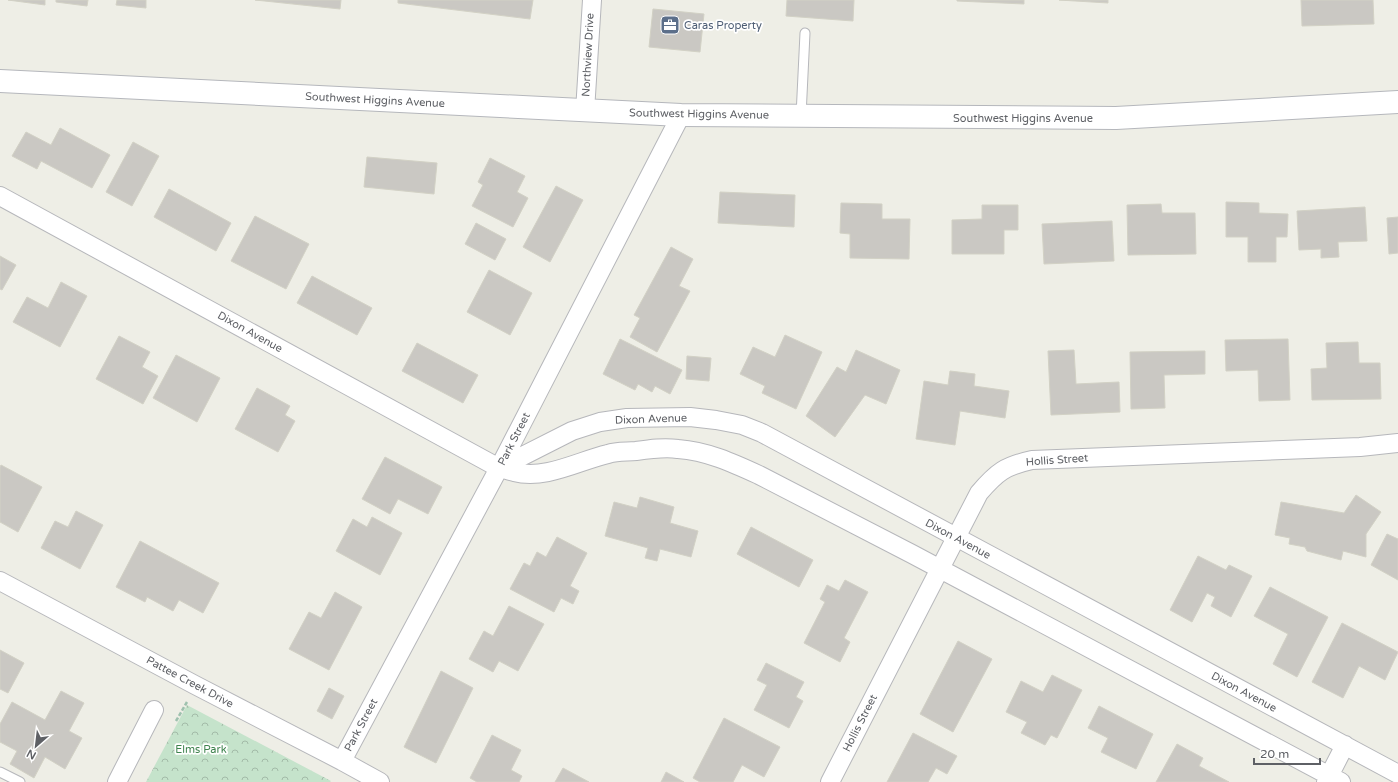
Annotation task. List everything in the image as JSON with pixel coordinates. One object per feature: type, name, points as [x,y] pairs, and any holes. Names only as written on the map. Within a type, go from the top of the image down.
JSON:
[{"type":"main road","name":"Southwest Higgins Avenue","points":[[0,81],[681,115],[1116,118],[1398,102]]},
{"type":"street","name":"Northview Drive","points":[[585,111],[592,0]]},
{"type":"street","name":"Park Street","points":[[342,761],[499,468],[681,115]]},
{"type":"street","name":"Dixon Avenue","points":[[0,196],[499,468],[514,473],[535,473],[556,470],[610,453],[678,448],[715,456],[759,475],[940,569],[1332,780]]},
{"type":"street","name":"Dixon Avenue","points":[[499,468],[572,431],[600,422],[627,418],[690,417],[742,425],[762,432],[956,538],[1398,774]]},
{"type":"street","name":"Hollis Street","points":[[830,782],[979,493],[990,480],[1002,470],[1016,464],[1032,460],[1360,447],[1398,443]]},
{"type":"street","name":"Pattee Creek Drive","points":[[0,581],[380,782]]},
{"type":"street","points":[[117,782],[154,710]]},
{"type":"street","points":[[1332,780],[1345,745]]},
{"type":"lane","points":[[801,116],[804,33]]},
{"type":"lane","points":[[0,772],[20,782]]},
{"type":"path","points":[[176,721],[187,701]]},
{"type":"green space","name":"Elms Park","points":[[187,705],[331,781],[146,782]]},
{"type":"building","points":[[8,0],[45,0],[45,5]]},
{"type":"building","points":[[56,0],[88,0],[87,6],[56,2]]},
{"type":"building","points":[[117,0],[146,0],[146,8],[116,5]]},
{"type":"building","points":[[255,0],[341,0],[340,9]]},
{"type":"building","points":[[398,0],[533,0],[530,19],[398,3]]},
{"type":"building","points":[[787,0],[854,0],[853,21],[786,16]]},
{"type":"building","points":[[1024,0],[1024,4],[957,1]]},
{"type":"building","points":[[1059,0],[1108,0],[1108,3]]},
{"type":"building","points":[[1301,0],[1373,0],[1374,24],[1302,26]]},
{"type":"building","points":[[653,9],[704,14],[700,52],[649,47]]},
{"type":"building","points":[[60,128],[110,155],[92,188],[41,161],[37,169],[12,156],[26,132],[51,145]]},
{"type":"building","points":[[133,142],[159,156],[132,206],[106,192]]},
{"type":"building","points":[[367,157],[437,163],[434,194],[364,187]]},
{"type":"building","points":[[490,158],[525,176],[517,192],[528,198],[513,227],[472,206],[483,185],[478,182]]},
{"type":"building","points":[[556,186],[583,200],[550,262],[523,247]]},
{"type":"building","points":[[169,189],[231,223],[216,251],[154,217]]},
{"type":"building","points":[[720,192],[795,195],[794,227],[718,223]]},
{"type":"building","points":[[1226,202],[1259,203],[1259,213],[1288,214],[1287,237],[1276,237],[1276,262],[1248,262],[1248,237],[1226,237]]},
{"type":"building","points":[[841,203],[882,204],[882,219],[910,219],[909,259],[850,258],[850,234],[840,233]]},
{"type":"building","points":[[1161,204],[1162,213],[1195,213],[1196,254],[1128,255],[1127,205]]},
{"type":"building","points":[[982,205],[1018,205],[1018,230],[1004,230],[1004,254],[952,254],[952,220],[982,219]]},
{"type":"building","points":[[1365,207],[1367,241],[1338,242],[1339,257],[1321,258],[1321,249],[1299,250],[1297,211]]},
{"type":"building","points":[[255,216],[309,244],[286,289],[231,261]]},
{"type":"building","points":[[1398,217],[1398,253],[1389,254],[1387,218]]},
{"type":"building","points":[[1112,221],[1114,261],[1044,264],[1042,224]]},
{"type":"building","points":[[476,223],[506,239],[495,260],[465,244]]},
{"type":"building","points":[[671,247],[693,259],[679,286],[690,291],[657,352],[630,337],[640,318],[634,315]]},
{"type":"building","points":[[0,256],[16,265],[2,290],[0,289]]},
{"type":"building","points":[[489,270],[532,293],[510,335],[467,312]]},
{"type":"building","points":[[312,276],[372,308],[357,335],[297,303]]},
{"type":"building","points":[[61,282],[87,296],[60,347],[13,322],[27,297],[48,308]]},
{"type":"building","points":[[785,335],[822,352],[796,409],[762,393],[765,386],[740,374],[753,347],[775,357]]},
{"type":"building","points":[[119,336],[150,352],[142,367],[158,376],[143,404],[96,379]]},
{"type":"building","points":[[620,339],[682,370],[670,394],[655,386],[652,392],[638,384],[635,390],[603,374]]},
{"type":"building","points":[[1288,339],[1290,400],[1259,401],[1258,370],[1226,371],[1225,340]]},
{"type":"building","points":[[1358,342],[1359,363],[1380,363],[1381,399],[1312,400],[1311,369],[1327,368],[1326,343]]},
{"type":"building","points":[[417,343],[478,375],[463,403],[402,371]]},
{"type":"building","points":[[856,350],[900,370],[886,404],[865,395],[835,437],[806,416],[837,367],[846,372]]},
{"type":"building","points":[[1074,350],[1076,384],[1119,382],[1120,412],[1051,415],[1048,351]]},
{"type":"building","points":[[1205,351],[1205,374],[1164,375],[1165,408],[1131,409],[1130,352]]},
{"type":"building","points":[[176,355],[220,378],[197,422],[153,398]]},
{"type":"building","points":[[687,356],[711,358],[709,381],[686,379]]},
{"type":"building","points":[[950,371],[975,374],[974,386],[1009,391],[1005,418],[960,411],[955,445],[916,439],[924,381],[948,385]]},
{"type":"building","points":[[257,388],[290,406],[285,415],[295,421],[278,452],[235,429]]},
{"type":"building","points":[[385,457],[442,487],[428,514],[398,499],[390,514],[362,499]]},
{"type":"building","points":[[1,465],[42,487],[18,532],[0,522]]},
{"type":"building","points":[[1356,495],[1381,512],[1366,534],[1366,557],[1343,551],[1341,560],[1307,551],[1305,547],[1289,544],[1290,538],[1275,535],[1281,502],[1344,513]]},
{"type":"building","points":[[640,497],[674,507],[670,523],[698,531],[691,557],[660,549],[657,561],[645,558],[648,548],[605,536],[614,502],[637,508]]},
{"type":"building","points":[[76,511],[103,525],[80,569],[41,548],[55,521],[68,527]]},
{"type":"building","points":[[372,517],[402,533],[380,575],[336,551],[353,519],[367,527]]},
{"type":"building","points":[[751,527],[813,560],[799,587],[737,554]]},
{"type":"building","points":[[1387,534],[1398,539],[1398,580],[1371,565]]},
{"type":"building","points":[[557,537],[587,553],[570,586],[579,591],[573,604],[561,598],[554,612],[510,589],[524,563],[530,566],[537,552],[546,557]]},
{"type":"building","points":[[140,541],[219,583],[203,613],[179,600],[173,611],[147,597],[145,602],[116,587]]},
{"type":"building","points":[[1198,556],[1226,570],[1229,565],[1252,576],[1231,617],[1211,606],[1215,597],[1207,593],[1192,622],[1170,610]]},
{"type":"building","points":[[845,580],[868,592],[844,638],[850,642],[840,662],[804,643],[825,602],[820,599],[827,585],[839,591]]},
{"type":"building","points":[[1270,587],[1328,617],[1297,677],[1273,664],[1288,634],[1254,616]]},
{"type":"building","points":[[335,592],[362,607],[329,670],[289,649],[309,612],[321,618]]},
{"type":"building","points":[[509,606],[544,624],[518,671],[499,661],[493,672],[469,659],[484,631],[493,636]]},
{"type":"building","points":[[1342,623],[1398,652],[1385,680],[1359,666],[1343,698],[1312,682]]},
{"type":"building","points":[[958,641],[992,659],[953,732],[920,714]]},
{"type":"building","points":[[0,650],[24,663],[8,693],[0,689]]},
{"type":"building","points":[[766,663],[804,682],[796,697],[803,701],[789,728],[754,710],[767,685],[757,680]]},
{"type":"building","points":[[441,671],[473,688],[436,763],[404,747]]},
{"type":"building","points":[[1052,675],[1082,690],[1057,738],[1051,735],[1045,745],[1021,733],[1027,722],[1006,712],[1021,681],[1043,692]]},
{"type":"building","points":[[329,688],[344,696],[332,719],[317,711]]},
{"type":"building","points":[[61,691],[84,703],[69,731],[82,738],[65,769],[45,757],[34,778],[10,764],[17,751],[0,742],[0,724],[12,702],[45,720]]},
{"type":"building","points":[[1099,706],[1153,734],[1136,769],[1101,752],[1108,738],[1088,728]]},
{"type":"building","points":[[724,718],[780,747],[764,777],[742,765],[733,782],[700,782],[693,778]]},
{"type":"building","points":[[913,733],[957,756],[947,774],[936,768],[928,782],[887,782]]},
{"type":"building","points":[[492,735],[521,750],[511,770],[522,776],[519,782],[477,782],[470,778]]},
{"type":"building","points":[[1177,744],[1203,758],[1199,766],[1229,782],[1156,782]]},
{"type":"building","points":[[563,768],[589,782],[555,782]]},
{"type":"building","points":[[666,772],[684,782],[661,782]]},
{"type":"place","name":"Caras Property","points":[[670,25]]}]
